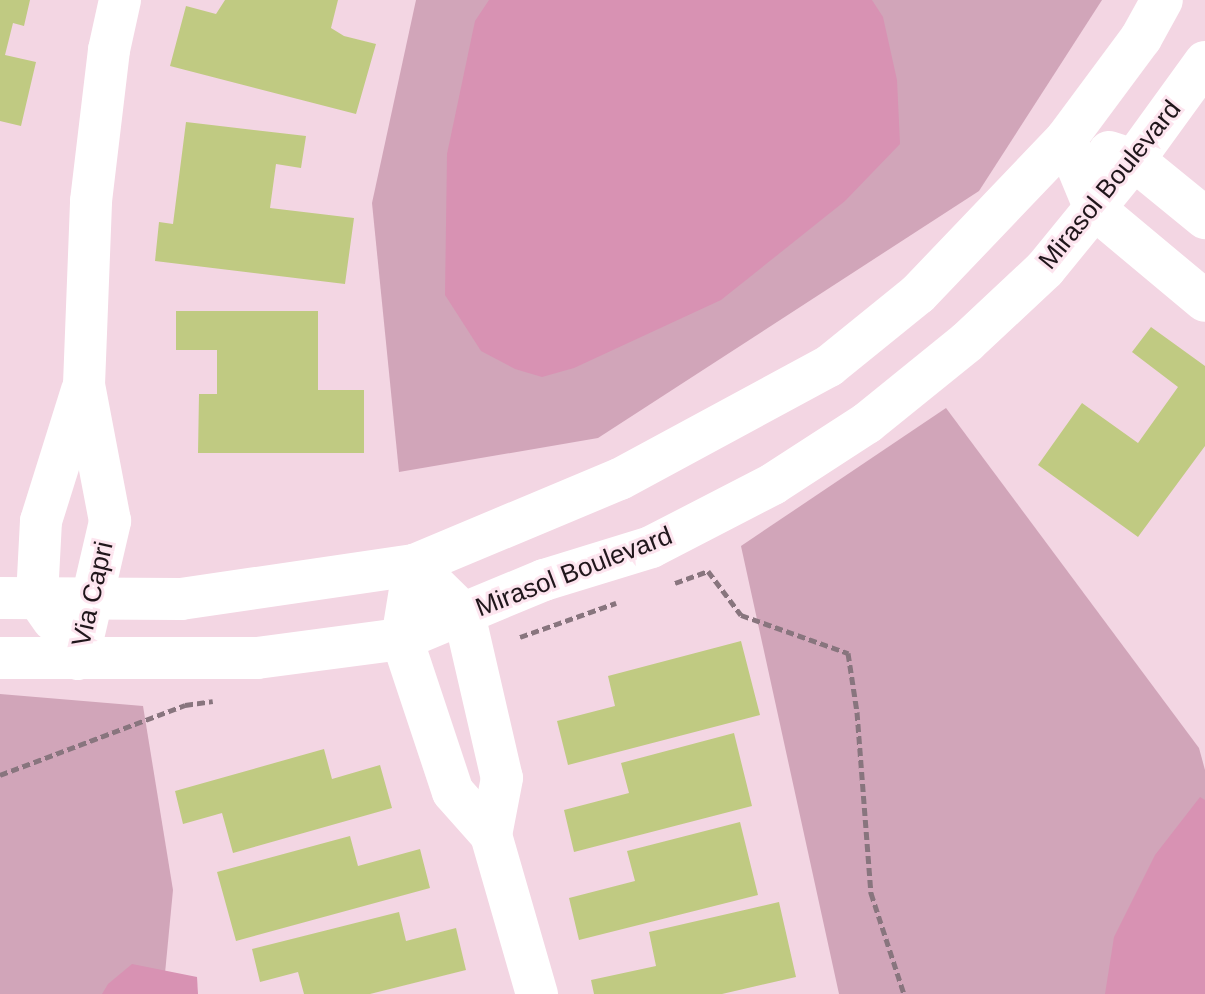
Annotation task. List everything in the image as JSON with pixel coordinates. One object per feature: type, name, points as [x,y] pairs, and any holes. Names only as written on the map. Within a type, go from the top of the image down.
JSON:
[{"type":"street","name":"Via Capri","points":[[78,659],[110,521],[84,385],[91,201],[109,50],[120,0]]},
{"type":"street","points":[[19,598],[181,599],[414,565],[620,479],[829,366],[918,294],[1066,139],[1141,38],[1162,0]]},
{"type":"street","name":"Mirasol Boulevard","points":[[0,658],[257,658],[402,639],[468,634],[544,580],[651,547],[773,484],[867,423],[967,342],[1045,269],[1134,160],[1205,62]]},
{"type":"street","points":[[1066,139],[1134,160],[1205,218]]},
{"type":"street","points":[[1066,139],[1095,209],[1205,301]]},
{"type":"street","name":"Via Capri","points":[[78,659],[19,598],[84,385]]},
{"type":"street","points":[[414,565],[468,634],[502,778],[491,835]]},
{"type":"street","points":[[414,565],[402,639],[453,792],[491,835],[537,994]]},
{"type":"path","points":[[664,587],[708,571],[741,615],[848,653],[857,712],[871,893],[904,994]]},
{"type":"path","points":[[468,634],[620,602]]},
{"type":"path","points":[[0,775],[185,705],[215,701]]},
{"type":"shaded area","points":[[416,0],[1102,0],[979,191],[598,438],[399,472],[372,203]]},
{"type":"shaded area","points":[[489,0],[872,0],[883,17],[897,80],[900,144],[845,201],[721,300],[574,368],[542,377],[515,369],[481,351],[445,295],[447,154],[475,21]]},
{"type":"shaded area","points":[[946,408],[1199,748],[1205,770],[1205,994],[839,994],[741,546]]},
{"type":"shaded area","points":[[0,694],[143,706],[173,890],[163,994],[0,994]]},
{"type":"shaded area","points":[[1200,797],[1205,800],[1205,994],[1105,994],[1114,937],[1155,855]]},
{"type":"shaded area","points":[[132,964],[197,977],[198,994],[102,994],[108,984]]},
{"type":"building","points":[[0,0],[30,0],[24,26],[13,23],[5,55],[36,62],[21,126],[0,121]]},
{"type":"building","points":[[225,0],[338,0],[331,28],[344,36],[376,44],[356,114],[170,66],[186,6],[216,14]]},
{"type":"building","points":[[186,122],[306,136],[301,168],[276,164],[270,208],[354,218],[345,284],[155,261],[159,222],[173,224]]},
{"type":"building","points":[[176,311],[318,311],[318,390],[364,390],[364,453],[198,453],[199,394],[217,394],[217,350],[176,350]]},
{"type":"building","points":[[1151,327],[1205,366],[1205,446],[1138,537],[1038,465],[1082,403],[1138,443],[1178,387],[1132,352]]},
{"type":"building","points":[[741,641],[760,715],[568,765],[557,721],[615,706],[608,676]]},
{"type":"building","points":[[734,733],[752,806],[574,852],[564,810],[629,793],[621,763]]},
{"type":"building","points":[[324,749],[332,779],[380,765],[392,808],[233,853],[222,813],[183,824],[175,791]]},
{"type":"building","points":[[740,822],[758,895],[579,940],[569,898],[635,881],[627,851]]},
{"type":"building","points":[[350,836],[358,866],[420,849],[430,888],[236,941],[217,872]]},
{"type":"building","points":[[779,902],[796,977],[722,994],[594,994],[591,980],[656,966],[649,932]]},
{"type":"building","points":[[399,912],[406,941],[456,928],[466,970],[370,994],[304,994],[298,972],[260,982],[252,949]]}]
